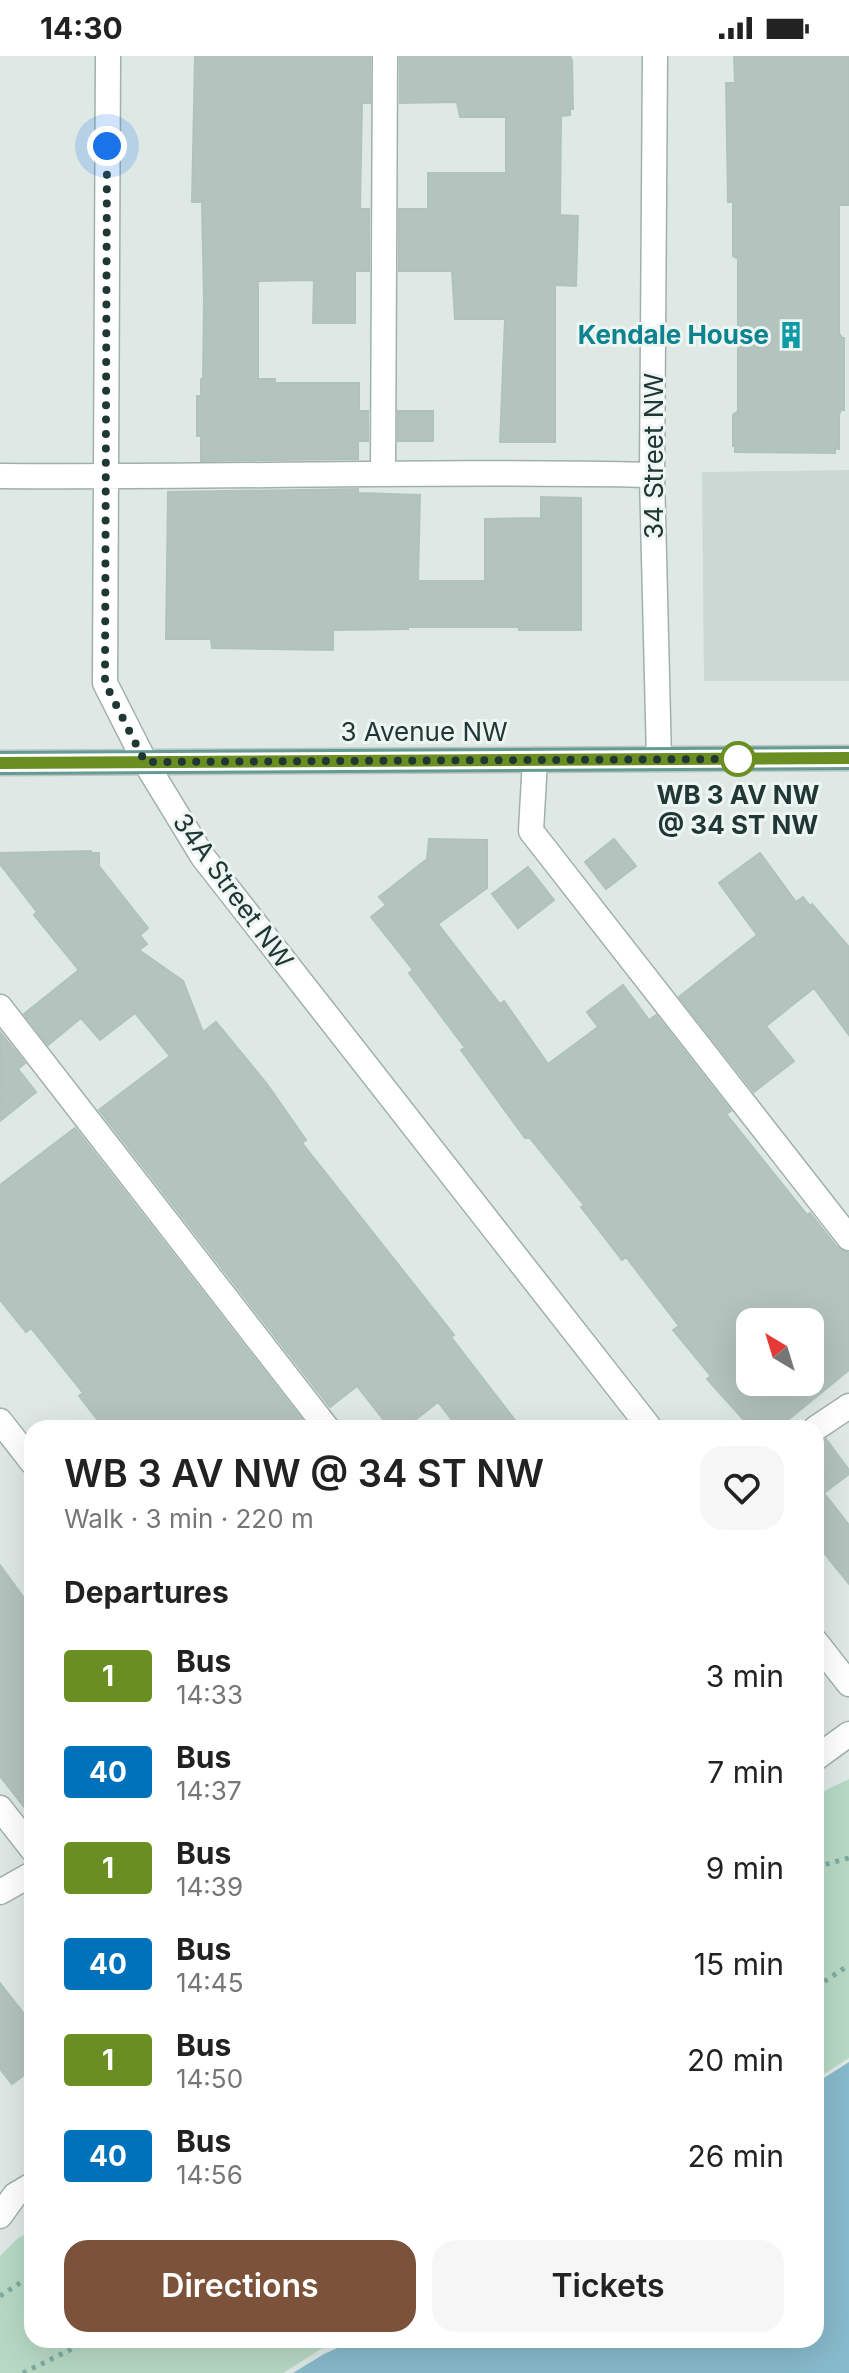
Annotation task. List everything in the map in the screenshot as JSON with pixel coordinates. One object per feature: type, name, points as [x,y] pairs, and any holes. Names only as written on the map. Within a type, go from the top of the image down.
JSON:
[{"type":"main road","name":"3 Avenue NW","points":[[0,763],[849,758]]},
{"type":"street","name":"34A Street NW","points":[[108,56],[105,683],[145,762],[203,857],[644,1420]]},
{"type":"street","points":[[383,472],[385,56]]},
{"type":"street","name":"34 Street NW","points":[[655,56],[652,475],[659,759]]},
{"type":"street","points":[[0,476],[383,472],[652,475]]},
{"type":"street","points":[[535,760],[531,831],[849,1238]]},
{"type":"street","points":[[0,1007],[321,1420]]},
{"type":"street","points":[[824,1423],[849,1406]]},
{"type":"street","points":[[0,1421],[24,1452]]},
{"type":"street","points":[[824,1652],[849,1684]]},
{"type":"street","points":[[824,1752],[849,1734]]},
{"type":"street","points":[[0,1808],[24,1839]]},
{"type":"street","points":[[0,1892],[24,1878]]},
{"type":"street","points":[[0,2216],[16,2188]]},
{"type":"path","points":[[824,1865],[849,1858]]},
{"type":"path","points":[[824,1982],[849,1965]]},
{"type":"path","points":[[0,2296],[24,2280]]},
{"type":"path","points":[[23,2373],[74,2348]]},
{"type":"shaded area","points":[[849,470],[849,681],[704,681],[702,472]]},
{"type":"green space","points":[[849,1779],[849,2058],[824,2074],[824,1791]]},
{"type":"green space","points":[[24,2235],[24,2348],[323,2348],[283,2373],[0,2373],[0,2256]]},
{"type":"water","points":[[849,2062],[849,2373],[293,2373],[337,2348],[824,2348],[824,2078]]},
{"type":"building","points":[[195,56],[370,56],[370,103],[362,103],[360,209],[369,209],[369,271],[355,271],[355,323],[313,323],[314,280],[258,281],[258,379],[275,379],[275,383],[359,383],[359,411],[368,411],[368,441],[358,441],[358,459],[201,461],[201,436],[197,436],[197,396],[201,396],[203,379],[204,300],[202,202],[192,202]]},
{"type":"building","points":[[400,56],[570,56],[573,109],[570,109],[570,115],[561,116],[560,215],[578,216],[576,286],[555,285],[555,442],[500,442],[505,319],[455,319],[452,271],[399,271],[399,209],[428,209],[428,173],[506,173],[506,117],[460,117],[457,102],[400,103]]},
{"type":"building","points":[[734,56],[849,56],[849,205],[839,205],[839,333],[844,338],[844,410],[839,415],[839,449],[835,448],[835,453],[735,452],[733,446],[733,415],[738,411],[738,259],[733,256],[733,202],[728,202],[726,83],[735,83]]},
{"type":"building","points":[[398,411],[433,411],[433,441],[398,441]]},
{"type":"building","points":[[358,489],[358,493],[420,495],[418,581],[485,581],[485,519],[541,518],[541,497],[581,498],[581,630],[408,627],[333,630],[333,650],[212,648],[211,639],[166,639],[168,492]]},
{"type":"building","points":[[429,839],[487,840],[487,888],[438,924],[500,1004],[504,1001],[548,1064],[598,1027],[587,1012],[623,985],[649,1020],[656,1015],[731,1111],[726,1114],[807,1215],[810,1213],[837,1247],[849,1253],[849,1370],[824,1390],[824,1308],[736,1308],[736,1396],[817,1396],[788,1420],[744,1420],[707,1379],[711,1376],[673,1330],[679,1326],[626,1257],[622,1260],[581,1207],[584,1205],[530,1138],[525,1138],[461,1050],[465,1048],[409,973],[413,970],[371,917],[386,905],[379,897],[427,859]]},
{"type":"building","points":[[614,839],[636,866],[606,889],[585,862]]},
{"type":"building","points":[[0,853],[99,853],[99,866],[148,928],[140,935],[147,944],[139,950],[183,981],[203,1032],[216,1022],[267,1084],[306,1140],[302,1143],[454,1335],[451,1337],[515,1420],[452,1420],[438,1402],[415,1420],[384,1420],[357,1386],[330,1407],[99,1110],[170,1056],[135,1013],[100,1040],[81,1018],[48,1045],[24,1014],[79,970],[34,915],[37,912],[0,864]]},
{"type":"building","points":[[760,853],[796,902],[803,897],[810,906],[812,904],[849,947],[849,1035],[814,988],[766,1026],[794,1061],[754,1092],[679,997],[757,935],[719,883]]},
{"type":"building","points":[[528,867],[554,900],[518,928],[492,894]]},
{"type":"building","points":[[1,1033],[25,1063],[18,1069],[36,1092],[0,1121]]},
{"type":"building","points":[[75,1128],[302,1420],[98,1420],[79,1396],[83,1393],[31,1328],[26,1332],[0,1300],[0,1185]]},
{"type":"building","points":[[824,1440],[849,1474],[824,1493]]},
{"type":"building","points":[[824,1493],[849,1525],[849,1584],[824,1553]]},
{"type":"building","points":[[0,1565],[24,1598],[24,1807],[0,1776]]},
{"type":"building","points":[[0,1983],[24,2014],[24,2075],[12,2084],[0,2069]]},
{"type":"bus line","name":"1","points":[[0,763],[849,758]]},
{"type":"place","name":"Kendale House","points":[[791,335]]},
{"type":"place","name":"WB 3 AV NW @ 34 ST NW","points":[[738,759]]},
{"type":"route","points":[[107,146],[105,683],[145,762],[738,759]]}]
